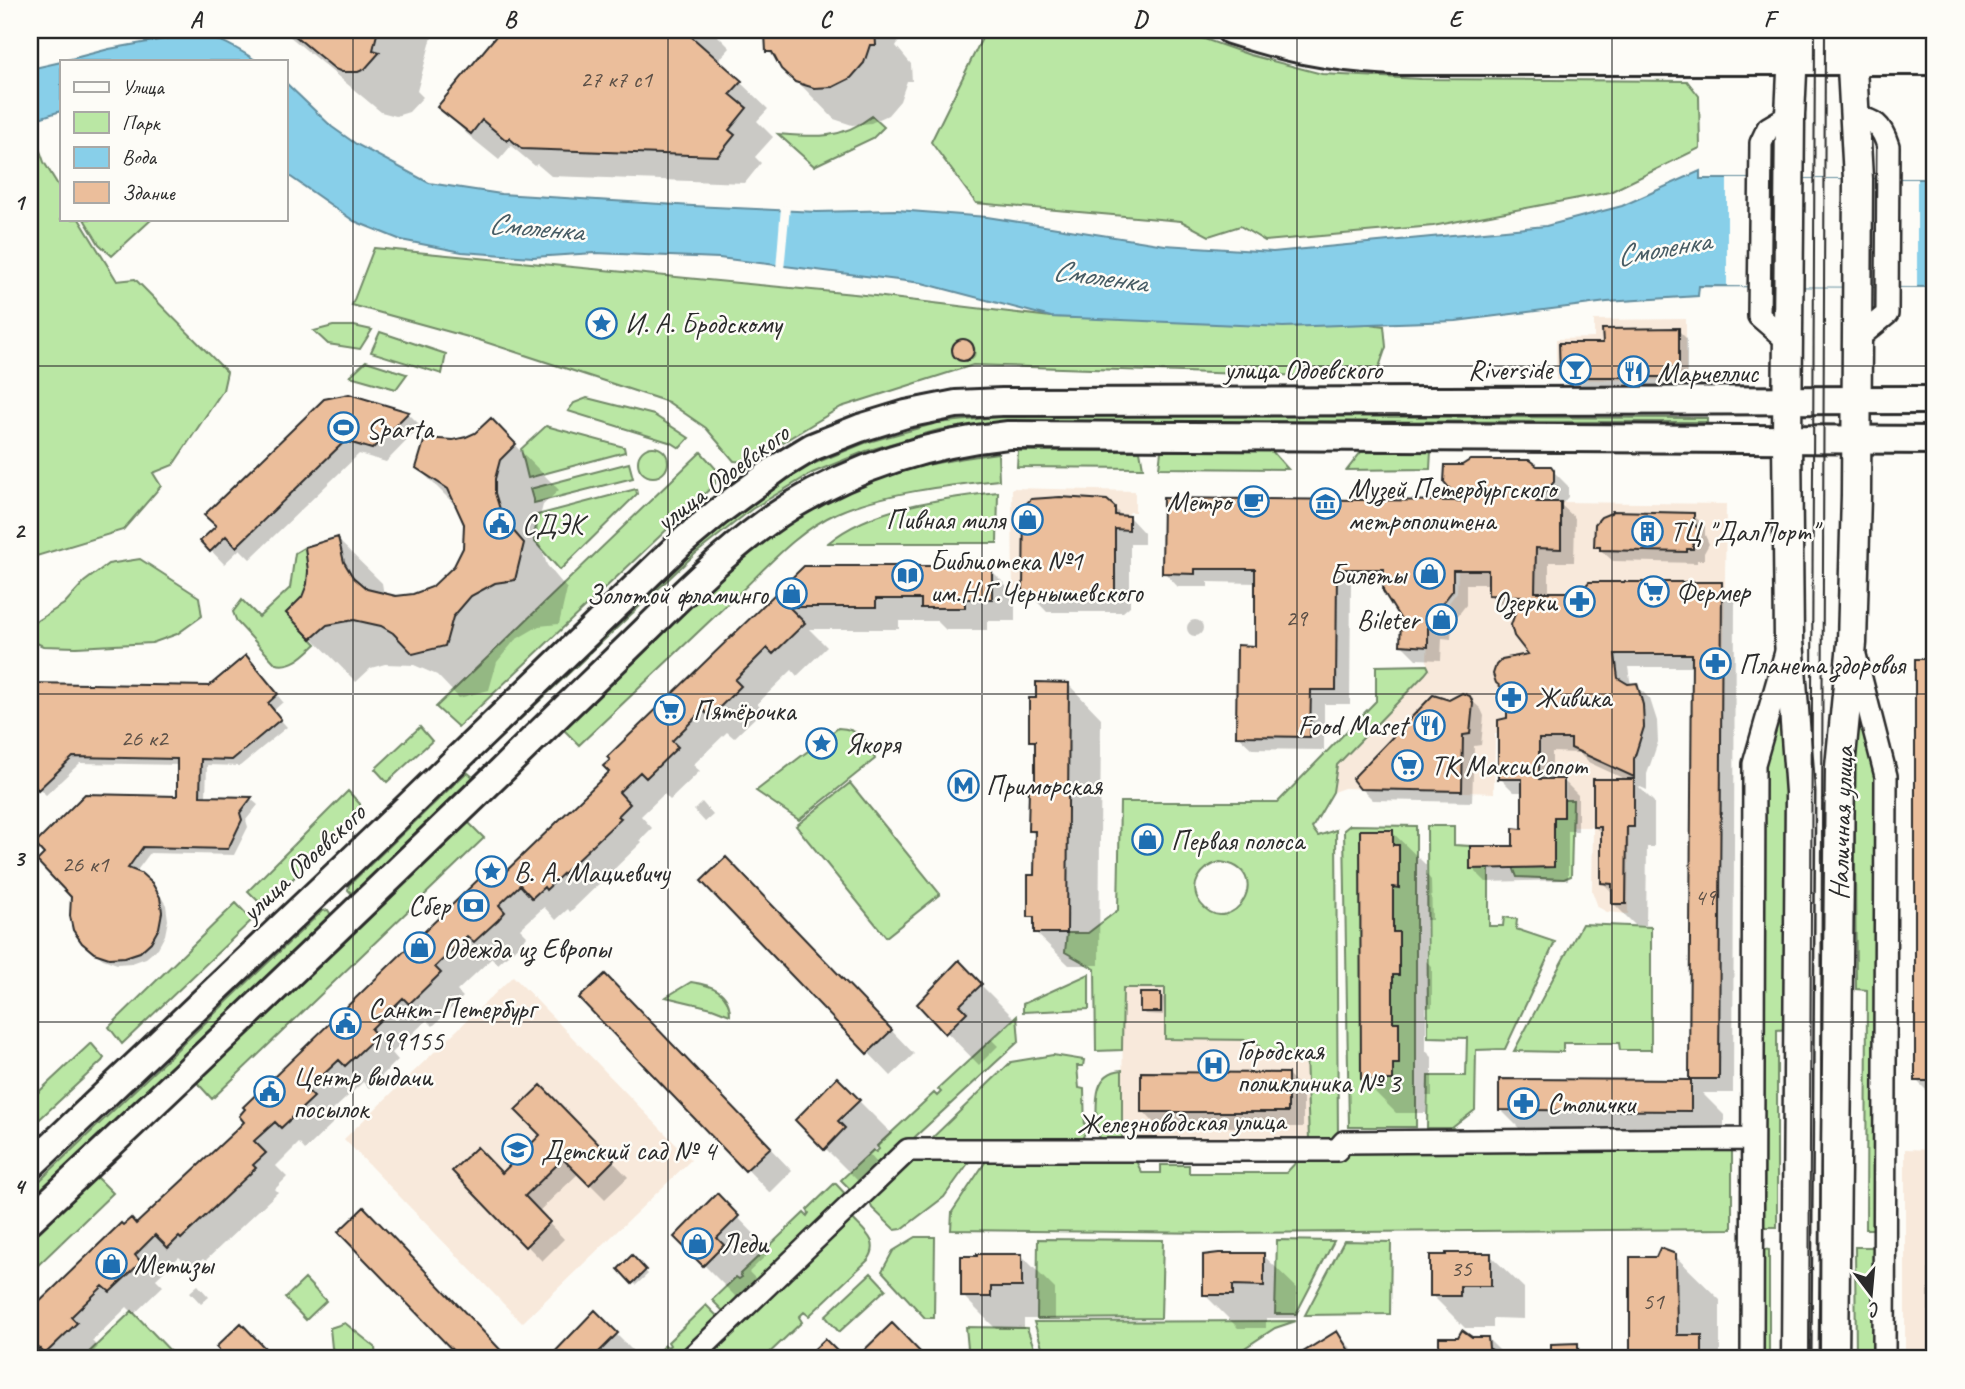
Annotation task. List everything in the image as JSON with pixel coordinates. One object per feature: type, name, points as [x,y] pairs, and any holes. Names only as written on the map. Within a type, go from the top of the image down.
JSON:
[{"type":"main road","points":[[1790,115],[1794,44]]},
{"type":"main road","points":[[1850,44],[1854,116]]},
{"type":"main road","name":"Наличная улица","points":[[1790,115],[1787,439],[1789,640],[1800,792],[1796,1359]]},
{"type":"main road","name":"Наличная улица","points":[[1834,1359],[1840,767],[1852,643],[1857,440],[1858,179],[1854,116]]},
{"type":"street","points":[[1230,30],[1312,53],[1371,60],[1794,44]]},
{"type":"street","points":[[1296,30],[1330,37],[1398,43],[1935,42]]},
{"type":"street","points":[[1850,44],[1935,61]]},
{"type":"street","points":[[1789,342],[1759,316],[1759,287],[1761,143],[1768,128],[1790,115]]},
{"type":"street","points":[[1854,116],[1872,120],[1884,132],[1888,146],[1887,314],[1858,338]]},
{"type":"street","name":"улица Одоевского","points":[[30,1166],[681,543],[779,467],[812,447],[906,414],[956,404],[1002,402],[1935,400]]},
{"type":"street","points":[[30,1220],[685,592],[790,507],[844,477],[914,451],[964,439],[1008,435],[1935,440]]},
{"type":"street","points":[[1752,1359],[1754,764],[1789,640]]},
{"type":"street","points":[[1852,643],[1886,776],[1884,1359]]},
{"type":"street","points":[[324,884],[353,913]]},
{"type":"street","name":"Железноводская улица","points":[[690,1359],[908,1150],[1337,1150],[1344,1142],[1752,1139]]},
{"type":"shaded area","points":[[1686,319],[1686,380],[1556,380],[1556,339],[1594,338],[1594,320]]},
{"type":"shaded area","points":[[1012,488],[1135,491],[1135,512],[1115,516],[1115,600],[1013,599]]},
{"type":"shaded area","points":[[1561,502],[1726,504],[1724,654],[1551,654],[1595,669],[1617,668],[1618,678],[1628,684],[1637,683],[1643,705],[1644,727],[1634,759],[1634,827],[1629,828],[1628,914],[1607,912],[1598,907],[1592,891],[1593,827],[1566,827],[1566,777],[1541,776],[1540,734],[1495,734],[1494,793],[1344,788],[1333,792],[1336,765],[1429,669],[1428,624],[1441,625],[1442,612],[1457,592],[1458,570],[1488,570],[1488,595],[1518,596],[1535,583],[1536,548],[1561,548]]},
{"type":"shaded area","name":"Детский сад № 4","points":[[513,976],[691,1160],[522,1323],[344,1139]]},
{"type":"shaded area","name":"Городская поликлиника № 3","points":[[1123,988],[1165,988],[1165,1039],[1255,1040],[1263,1053],[1307,1053],[1309,1140],[1122,1141]]},
{"type":"shaded area","points":[[1905,1149],[1935,1150],[1935,1359],[1905,1359]]},
{"type":"green space","points":[[986,30],[1179,30],[1250,55],[1322,74],[1421,79],[1687,81],[1699,96],[1700,148],[1610,192],[1433,226],[1265,241],[1240,226],[1209,236],[1181,221],[976,203],[931,142]]},
{"type":"green space","points":[[872,116],[884,127],[873,138],[814,166],[778,134],[815,136],[838,133],[861,124]]},
{"type":"green space","points":[[38,145],[44,162],[60,188],[60,220],[80,220],[117,281],[135,279],[227,372],[223,390],[173,465],[153,473],[161,486],[123,530],[30,558],[30,147]]},
{"type":"green space","points":[[85,220],[151,220],[112,256],[99,244]]},
{"type":"green space","points":[[374,248],[875,296],[1051,317],[1369,324],[1384,326],[1386,347],[1376,376],[1366,378],[973,365],[841,407],[750,462],[734,461],[706,428],[668,402],[479,340],[352,305]]},
{"type":"green space","points":[[333,326],[354,326],[372,330],[360,349],[328,344],[314,331]]},
{"type":"green space","points":[[380,332],[446,354],[442,374],[371,352]]},
{"type":"green space","points":[[366,361],[407,374],[396,389],[350,376]]},
{"type":"green space","points":[[587,398],[654,415],[689,438],[680,448],[672,443],[568,411],[574,403]]},
{"type":"green space","points":[[1017,415],[1707,418],[1707,422],[1014,421],[938,430],[866,451],[812,473],[752,509],[695,554],[476,761],[471,757],[691,551],[748,505],[808,466],[865,443],[937,423]]},
{"type":"green space","points":[[546,426],[624,447],[625,452],[528,478],[521,449]]},
{"type":"green space","points":[[653,447],[659,448],[667,456],[667,468],[659,476],[653,477],[647,476],[639,468],[638,462],[639,456],[647,448]]},
{"type":"green space","points":[[1018,451],[1140,451],[1143,468],[1017,467]]},
{"type":"green space","points":[[1161,451],[1272,451],[1288,469],[1159,468]]},
{"type":"green space","points":[[1431,451],[1430,469],[1347,470],[1361,452]]},
{"type":"green space","points":[[701,452],[717,470],[715,484],[458,727],[436,707]]},
{"type":"green space","points":[[998,453],[999,480],[895,495],[855,506],[822,521],[782,551],[579,745],[563,729],[725,572],[764,539],[806,510],[848,489],[889,474]]},
{"type":"green space","points":[[629,463],[633,478],[534,503],[530,489]]},
{"type":"green space","points":[[636,489],[637,494],[560,570],[534,541],[537,515]]},
{"type":"green space","points":[[998,492],[997,543],[828,543],[865,521],[909,506]]},
{"type":"green space","points":[[305,547],[308,572],[306,591],[286,613],[316,644],[293,662],[276,664],[237,622],[233,612],[242,600],[259,617],[290,588],[295,553]]},
{"type":"green space","points":[[140,559],[199,597],[202,616],[177,634],[152,643],[76,647],[43,646],[30,640],[30,625],[64,604],[84,582],[108,564]]},
{"type":"green space","points":[[1427,665],[1429,669],[1337,765],[1333,792],[1312,828],[1318,836],[1336,830],[1338,1140],[1309,1140],[1306,1053],[1263,1053],[1255,1040],[1165,1039],[1165,988],[1123,988],[1122,1050],[1096,1051],[1095,969],[1065,952],[1067,933],[1088,933],[1118,910],[1120,802],[1278,802],[1376,701],[1376,666]],"holes":[[[1220,862],[1237,867],[1246,877],[1244,900],[1225,914],[1213,913],[1201,904],[1197,897],[1195,891],[1198,878],[1207,868]]]},
{"type":"green space","points":[[1781,709],[1786,712],[1789,1029],[1777,1030],[1777,1227],[1764,1227],[1765,769],[1774,721]]},
{"type":"green space","points":[[420,727],[432,741],[387,782],[375,769]]},
{"type":"green space","points":[[838,728],[852,731],[862,737],[875,759],[799,820],[756,791]]},
{"type":"green space","points":[[1864,730],[1878,768],[1876,1229],[1866,1229],[1867,990],[1856,989],[1854,736],[1858,731]]},
{"type":"green space","points":[[467,772],[473,777],[351,893],[348,890],[349,885]]},
{"type":"green space","points":[[850,783],[940,894],[886,937],[796,826]]},
{"type":"green space","points":[[348,791],[360,804],[360,813],[264,907],[248,891]]},
{"type":"green space","points":[[1564,800],[1573,800],[1571,876],[1564,879],[1517,877],[1513,867],[1554,817],[1564,817]]},
{"type":"green space","points":[[463,817],[484,838],[212,1099],[192,1077]]},
{"type":"green space","points":[[1350,825],[1416,826],[1416,1127],[1349,1127],[1344,830]]},
{"type":"green space","points":[[1427,826],[1454,826],[1454,845],[1470,846],[1470,868],[1489,869],[1489,926],[1503,926],[1504,917],[1517,919],[1516,929],[1555,942],[1505,1049],[1476,1050],[1475,1110],[1452,1128],[1427,1128],[1428,1076],[1466,1076],[1467,1038],[1428,1037]]},
{"type":"green space","points":[[236,903],[252,920],[122,1044],[109,1027]]},
{"type":"green space","points":[[328,910],[331,915],[329,918],[30,1201],[30,1190],[322,911]]},
{"type":"green space","points":[[1582,924],[1651,927],[1651,1050],[1620,1050],[1619,1043],[1563,1043],[1563,1052],[1514,1051]]},
{"type":"green space","points":[[1089,974],[1089,1009],[1023,1012],[1023,1004]]},
{"type":"green space","points":[[691,982],[706,985],[723,995],[727,1000],[730,1015],[666,997]]},
{"type":"green space","points":[[1017,1016],[1019,1041],[854,1193],[841,1180],[873,1150],[876,1152],[879,1149],[877,1146],[934,1093],[937,1096],[941,1092],[938,1089]]},
{"type":"green space","points":[[91,1043],[104,1058],[102,1061],[31,1127],[30,1100]]},
{"type":"green space","points":[[1053,1055],[1084,1060],[1083,1066],[1077,1066],[1079,1088],[1084,1089],[1085,1133],[1080,1143],[930,1140],[1011,1062]]},
{"type":"green space","points":[[1122,1070],[1122,1141],[1105,1140],[1097,1133],[1096,1103],[1100,1085],[1112,1073]]},
{"type":"green space","points":[[1732,1145],[1732,1229],[1220,1233],[951,1230],[952,1212],[988,1158],[1135,1159],[1142,1173],[1161,1173],[1161,1165],[1189,1165],[1189,1173],[1286,1173],[1301,1157],[1344,1158],[1349,1149]]},
{"type":"green space","points":[[915,1160],[969,1162],[944,1197],[902,1229],[895,1230],[872,1208],[869,1199],[906,1163]]},
{"type":"green space","points":[[94,1174],[113,1193],[30,1273],[30,1234]]},
{"type":"green space","points":[[835,1183],[850,1199],[727,1315],[712,1300],[736,1277],[742,1277],[740,1274],[804,1213],[807,1216],[807,1210]]},
{"type":"green space","points":[[850,1216],[872,1241],[872,1253],[868,1260],[809,1316],[804,1312],[799,1317],[802,1322],[763,1359],[699,1359]]},
{"type":"green space","points":[[916,1237],[935,1237],[934,1318],[925,1318],[882,1271],[893,1251]]},
{"type":"green space","points":[[1038,1239],[1163,1240],[1161,1318],[1037,1319]]},
{"type":"green space","points":[[1277,1240],[1334,1241],[1296,1314],[1275,1314]]},
{"type":"green space","points":[[1344,1241],[1391,1242],[1390,1314],[1305,1315]]},
{"type":"green space","points":[[1855,1247],[1876,1247],[1876,1359],[1856,1359]]},
{"type":"green space","points":[[1764,1249],[1769,1250],[1769,1359],[1764,1359]]},
{"type":"green space","points":[[871,1273],[886,1289],[839,1332],[825,1316]]},
{"type":"green space","points":[[305,1279],[326,1301],[306,1320],[285,1298]]},
{"type":"green space","points":[[706,1305],[722,1321],[683,1359],[650,1359],[665,1345],[668,1347],[668,1342]]},
{"type":"green space","points":[[132,1311],[178,1359],[82,1359]]},
{"type":"green space","points":[[1296,1321],[1275,1328],[1228,1359],[1046,1359],[1034,1322]]},
{"type":"green space","points":[[345,1323],[375,1347],[376,1359],[342,1359],[332,1348],[330,1328]]},
{"type":"green space","points":[[966,1327],[1027,1328],[1038,1359],[969,1359]]},
{"type":"water","points":[[181,36],[221,41],[255,60],[67,60]]},
{"type":"water","points":[[60,62],[60,111],[30,121],[30,69]]},
{"type":"water","name":"Смоленка","points":[[287,84],[332,127],[356,144],[429,183],[501,194],[693,206],[817,212],[897,210],[987,217],[1165,245],[1273,252],[1546,226],[1622,206],[1700,171],[1700,179],[1935,179],[1935,287],[1699,286],[1698,296],[1607,302],[1456,321],[1283,327],[1051,317],[922,283],[719,258],[595,253],[533,257],[462,252],[401,240],[354,221],[287,174]]},
{"type":"pier","points":[[1727,179],[1917,179],[1917,287],[1727,286]]},
{"type":"pier","points":[[781,206],[790,207],[784,270],[776,269]]},
{"type":"building","points":[[288,30],[378,30],[373,50],[380,52],[365,69],[342,72]]},
{"type":"building","points":[[501,30],[684,30],[742,81],[730,94],[747,108],[729,130],[735,135],[718,156],[522,149],[509,138],[507,141],[482,120],[471,134],[437,107]]},
{"type":"building","points":[[771,30],[875,30],[876,45],[870,45],[864,63],[851,78],[833,87],[814,88],[795,82],[781,69],[772,52],[766,52],[765,33]]},
{"type":"building","points":[[1679,328],[1679,362],[1668,377],[1560,377],[1559,343],[1603,343],[1602,329]]},
{"type":"building","points":[[963,339],[973,346],[974,350],[967,360],[963,361],[953,354],[952,350],[959,340]]},
{"type":"building","points":[[349,394],[409,412],[372,449],[345,441],[236,547],[226,536],[210,552],[200,541],[216,526],[204,515],[324,399]]},
{"type":"building","points":[[491,418],[516,444],[500,460],[495,479],[495,493],[503,519],[524,543],[515,580],[495,583],[471,596],[453,617],[445,646],[413,654],[393,633],[381,626],[354,620],[327,625],[311,639],[286,613],[302,597],[307,584],[305,547],[338,537],[344,562],[353,577],[367,589],[396,596],[413,594],[432,587],[454,566],[463,548],[464,524],[448,489],[416,468],[425,438],[453,440],[466,437],[475,433]]},
{"type":"building","points":[[1470,460],[1529,460],[1537,466],[1551,466],[1554,470],[1554,482],[1537,502],[1561,502],[1561,549],[1536,548],[1535,592],[1580,592],[1589,582],[1722,582],[1719,1079],[1689,1079],[1692,654],[1615,654],[1618,678],[1628,684],[1637,683],[1643,705],[1644,727],[1634,759],[1634,777],[1571,748],[1571,739],[1539,739],[1539,779],[1564,779],[1564,817],[1554,817],[1554,867],[1470,869],[1470,846],[1513,846],[1513,828],[1522,829],[1522,779],[1498,779],[1498,720],[1507,718],[1507,692],[1496,683],[1493,674],[1502,659],[1528,654],[1514,636],[1511,625],[1521,596],[1488,595],[1488,570],[1453,570],[1453,590],[1438,609],[1437,625],[1428,624],[1428,647],[1400,645],[1401,620],[1383,591],[1384,569],[1337,569],[1336,690],[1311,690],[1310,737],[1236,736],[1237,645],[1255,646],[1255,569],[1195,569],[1195,574],[1162,573],[1163,498],[1460,501],[1444,482],[1445,465],[1462,465]]},
{"type":"building","points":[[1060,497],[1107,500],[1115,507],[1115,515],[1129,516],[1129,530],[1115,529],[1115,590],[1107,598],[1031,598],[1023,590],[1024,506],[1031,499]]},
{"type":"building","name":"ТЦ \"ДалПорт\"","points":[[1612,511],[1694,513],[1694,522],[1699,532],[1693,541],[1693,549],[1687,549],[1687,552],[1600,550],[1600,547],[1594,547],[1595,524]]},
{"type":"building","points":[[804,566],[981,566],[981,569],[992,569],[992,599],[965,599],[965,608],[921,608],[921,599],[876,599],[876,607],[789,607],[805,623],[773,654],[767,648],[735,680],[741,686],[710,717],[703,710],[672,741],[678,747],[646,778],[640,772],[619,792],[630,804],[618,816],[621,818],[546,890],[544,887],[532,898],[520,885],[499,905],[505,912],[498,920],[474,942],[467,936],[435,967],[441,973],[409,1004],[403,998],[371,1029],[377,1036],[345,1066],[339,1060],[307,1090],[314,1097],[281,1128],[275,1122],[254,1141],[266,1153],[253,1165],[256,1168],[168,1248],[155,1235],[135,1255],[141,1262],[132,1271],[110,1292],[103,1286],[71,1317],[77,1323],[45,1354],[39,1348],[30,1357],[30,1311],[121,1223],[123,1225],[131,1218],[136,1224],[234,1132],[244,1122],[239,1116],[245,1109],[243,1107],[485,873],[488,875],[495,868],[502,875],[609,772],[603,766],[610,760],[607,757]]},
{"type":"building","points":[[246,655],[278,694],[268,703],[281,719],[232,760],[201,759],[200,796],[252,797],[240,813],[242,820],[228,849],[143,847],[128,868],[141,873],[152,883],[160,897],[162,912],[159,928],[151,942],[140,952],[109,958],[94,953],[82,943],[73,930],[70,916],[71,897],[37,861],[44,854],[35,844],[85,794],[177,796],[177,759],[73,757],[38,790],[30,781],[30,683],[209,686]]},
{"type":"building","points":[[1915,659],[1935,659],[1935,1081],[1915,1081]]},
{"type":"building","points":[[1036,682],[1069,683],[1067,933],[1034,933],[1034,917],[1028,917],[1028,875],[1034,875],[1035,831],[1028,831],[1029,787],[1035,787],[1035,741],[1029,741],[1029,698],[1036,698]]},
{"type":"building","points":[[1462,693],[1470,696],[1473,703],[1470,734],[1463,735],[1462,791],[1360,789],[1352,779],[1433,695],[1449,700]]},
{"type":"building","points":[[1593,779],[1634,779],[1634,827],[1627,827],[1626,904],[1612,904],[1612,884],[1601,883],[1601,827],[1593,827]]},
{"type":"building","points":[[1360,830],[1393,830],[1393,845],[1399,845],[1399,888],[1393,887],[1393,932],[1399,932],[1399,975],[1393,975],[1393,1022],[1399,1022],[1399,1064],[1393,1064],[1393,1080],[1361,1080]]},
{"type":"building","points":[[726,857],[892,1030],[867,1054],[701,881]]},
{"type":"building","points":[[959,960],[982,984],[960,1005],[967,1012],[945,1034],[917,1004]]},
{"type":"building","points":[[605,974],[771,1147],[745,1171],[579,998]]},
{"type":"building","points":[[1140,993],[1161,993],[1161,1012],[1140,1012]]},
{"type":"building","points":[[1141,1072],[1288,1073],[1288,1112],[1141,1112]]},
{"type":"building","points":[[837,1077],[860,1100],[838,1121],[845,1128],[824,1150],[795,1120]]},
{"type":"building","points":[[1499,1079],[1691,1080],[1691,1111],[1499,1110]]},
{"type":"building","points":[[541,1085],[614,1160],[589,1185],[563,1159],[525,1196],[550,1222],[525,1247],[452,1171],[477,1147],[502,1173],[540,1135],[515,1110]]},
{"type":"building","points":[[717,1193],[739,1216],[717,1238],[724,1245],[703,1266],[674,1237]]},
{"type":"building","points":[[364,1207],[509,1359],[461,1359],[338,1232]]},
{"type":"building","points":[[1660,1248],[1676,1254],[1677,1335],[1702,1335],[1702,1359],[1630,1359],[1630,1257],[1656,1257]]},
{"type":"building","points":[[1264,1253],[1264,1286],[1233,1285],[1233,1295],[1203,1295],[1203,1255]]},
{"type":"building","points":[[1491,1253],[1491,1286],[1460,1286],[1460,1296],[1430,1296],[1430,1255]]},
{"type":"building","points":[[1022,1254],[1022,1287],[991,1287],[991,1297],[961,1297],[961,1256]]},
{"type":"building","points":[[632,1255],[646,1270],[632,1284],[618,1269]]},
{"type":"building","points":[[595,1310],[618,1333],[592,1359],[548,1359]]},
{"type":"building","points":[[241,1323],[276,1359],[227,1359],[216,1347]]},
{"type":"building","points":[[892,1323],[927,1359],[855,1359]]},
{"type":"building","points":[[1462,1330],[1472,1337],[1488,1337],[1489,1348],[1506,1359],[1439,1359],[1439,1354],[1435,1351],[1439,1347],[1439,1337],[1458,1337]]},
{"type":"building","points":[[1337,1331],[1354,1359],[1292,1359]]},
{"type":"building","points":[[825,1339],[845,1359],[804,1359]]},
{"type":"building","points":[[1578,1343],[1578,1359],[1551,1359],[1551,1344]]},
{"type":"tram line","points":[[1809,1359],[1815,30]]},
{"type":"tram line","points":[[1820,1359],[1825,30]]},
{"type":"place","name":"И. А. Бродскому","points":[[602,323]]},
{"type":"place","name":"Riverside","points":[[1575,369]]},
{"type":"place","name":"Марчеллис","points":[[1634,372]]},
{"type":"place","name":"Sparta","points":[[343,428]]},
{"type":"place","name":"Метро","points":[[1254,501]]},
{"type":"place","name":"Музей Петербургского метрополитена","points":[[1325,504]]},
{"type":"place","name":"Пивная миля","points":[[1028,519]]},
{"type":"place","name":"СДЭК","points":[[499,524]]},
{"type":"place","name":"ТЦ \"ДалПорт\"","points":[[1647,531]]},
{"type":"place","name":"Билеты","points":[[1429,574]]},
{"type":"place","name":"Библиотека №1 им.Н.Г.Чернышевского","points":[[907,576]]},
{"type":"place","name":"Фермер","points":[[1653,591]]},
{"type":"place","name":"Золотой фламинго","points":[[791,594]]},
{"type":"place","name":"Озерки","points":[[1580,601]]},
{"type":"place","name":"Bileter","points":[[1442,619]]},
{"type":"place","name":"Планета здоровья","points":[[1716,664]]},
{"type":"place","name":"Живика","points":[[1512,697]]},
{"type":"place","name":"Пятёрочка","points":[[670,710]]},
{"type":"place","name":"Food Maset","points":[[1430,725]]},
{"type":"place","name":"Якоря","points":[[822,743]]},
{"type":"place","name":"ТК МаксиСопот","points":[[1408,765]]},
{"type":"place","name":"Приморская","points":[[963,785]]},
{"type":"place","name":"Первая полоса","points":[[1148,840]]},
{"type":"place","name":"В. А. Мациевичу","points":[[491,872]]},
{"type":"place","name":"Сбер","points":[[473,905]]},
{"type":"place","name":"Одежда из Европы","points":[[420,948]]},
{"type":"place","name":"Санкт-Петербург 199155","points":[[345,1024]]},
{"type":"place","name":"Городская поликлиника № 3","points":[[1214,1066]]},
{"type":"place","name":"Центр выдачи посылок","points":[[270,1092]]},
{"type":"place","name":"Столички","points":[[1524,1103]]},
{"type":"place","name":"Детский сад № 4","points":[[518,1150]]},
{"type":"place","name":"Леди","points":[[698,1243]]},
{"type":"place","name":"Метизы","points":[[111,1264]]}]
